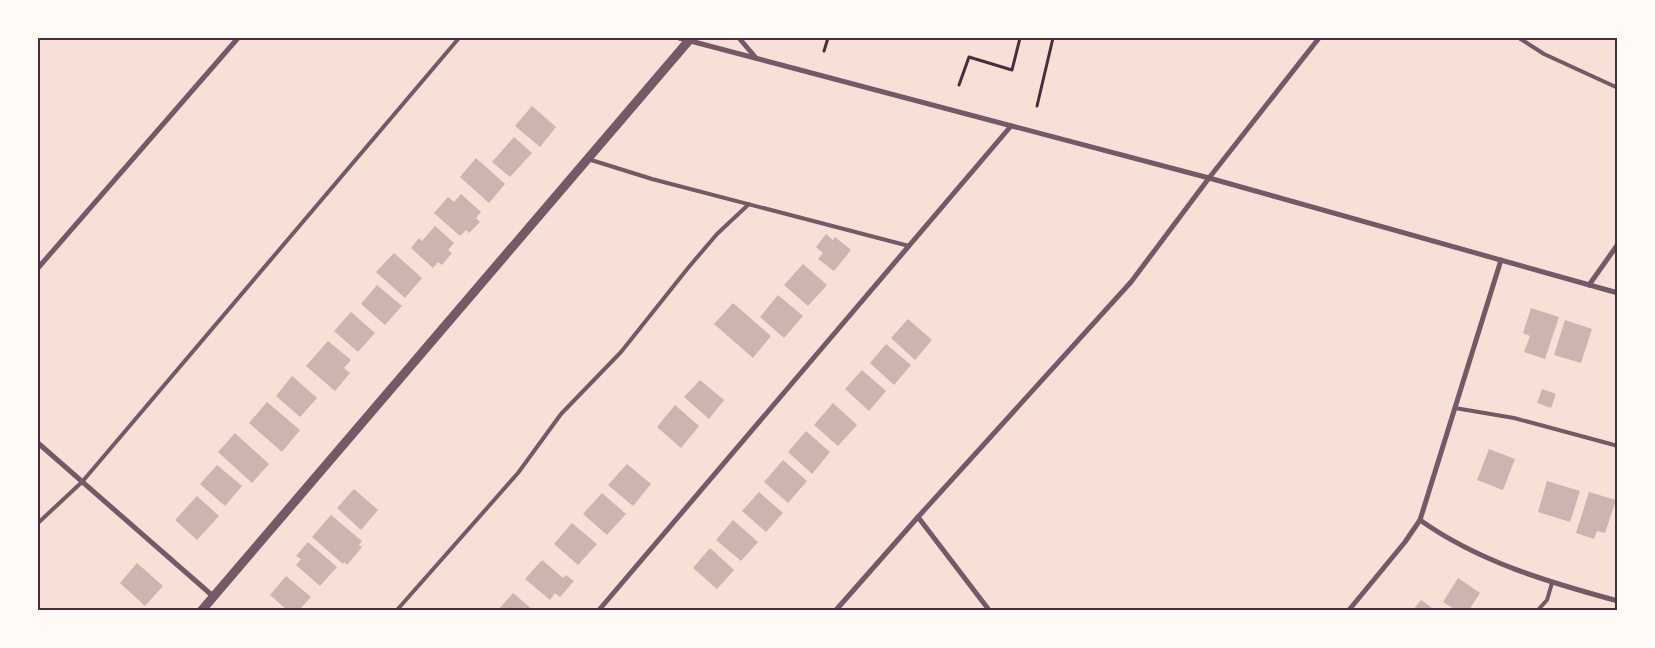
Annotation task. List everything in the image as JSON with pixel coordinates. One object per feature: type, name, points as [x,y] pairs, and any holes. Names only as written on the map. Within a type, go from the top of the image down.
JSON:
[{"type":"street","points":[[38,268],[238,38]]},
{"type":"street","points":[[679,38],[690,39],[1208,178],[1618,292]]},
{"type":"street","points":[[739,38],[756,58]]},
{"type":"street","points":[[836,610],[1131,282],[1208,178],[1319,38]]},
{"type":"street","points":[[202,610],[690,39]]},
{"type":"street","points":[[599,610],[1011,126]]},
{"type":"street","points":[[1589,285],[1618,244]]},
{"type":"street","points":[[1349,610],[1405,542],[1420,520],[1502,260]]},
{"type":"street","points":[[38,443],[214,598]]},
{"type":"street","points":[[918,517],[989,610]]},
{"type":"street","points":[[1420,520],[1444,537],[1478,554],[1552,583],[1618,601]]},
{"type":"lane","points":[[38,523],[82,482],[459,38]]},
{"type":"lane","points":[[1519,38],[1544,54],[1618,88]]},
{"type":"lane","points":[[588,159],[652,179],[909,246]]},
{"type":"lane","points":[[397,610],[518,473],[561,414],[621,352],[711,241],[749,204]]},
{"type":"lane","points":[[1455,408],[1514,418],[1618,446]]},
{"type":"lane","points":[[1538,610],[1547,600],[1552,583]]},
{"type":"path","points":[[824,50],[828,38]]},
{"type":"path","points":[[959,85],[969,57],[1012,70],[1020,38]]},
{"type":"path","points":[[1037,106],[1053,38]]},
{"type":"building","points":[[532,106],[556,127],[540,147],[515,126]]},
{"type":"building","points":[[514,137],[532,153],[510,177],[492,162]]},
{"type":"building","points":[[476,158],[505,184],[489,203],[460,177]]},
{"type":"building","points":[[461,194],[481,212],[476,218],[480,222],[469,233],[466,230],[460,236],[434,213],[448,197],[454,202]]},
{"type":"building","points":[[435,226],[454,243],[448,250],[452,253],[442,265],[438,262],[433,268],[411,248],[419,238],[422,241]]},
{"type":"building","points":[[826,234],[833,240],[835,237],[851,250],[834,271],[818,259],[823,253],[816,247]]},
{"type":"building","points":[[394,253],[422,278],[405,298],[376,272]]},
{"type":"building","points":[[803,264],[827,285],[808,306],[784,285]]},
{"type":"building","points":[[377,285],[402,306],[385,325],[361,304]]},
{"type":"building","points":[[778,295],[803,316],[784,338],[760,317]]},
{"type":"building","points":[[733,303],[771,336],[753,358],[714,324]]},
{"type":"building","points":[[1531,308],[1559,317],[1545,359],[1524,352],[1530,336],[1523,333]]},
{"type":"building","points":[[351,312],[375,333],[358,352],[334,331]]},
{"type":"building","points":[[908,319],[932,340],[915,360],[891,338]]},
{"type":"building","points":[[1565,320],[1592,329],[1581,363],[1554,355]]},
{"type":"building","points":[[328,341],[351,360],[344,368],[350,373],[335,391],[306,366]]},
{"type":"building","points":[[886,344],[911,365],[894,385],[870,363]]},
{"type":"building","points":[[862,370],[886,391],[869,411],[845,389]]},
{"type":"building","points":[[292,376],[317,398],[300,417],[276,396]]},
{"type":"building","points":[[700,380],[724,400],[709,419],[684,397]]},
{"type":"building","points":[[1542,389],[1556,394],[1551,408],[1537,403]]},
{"type":"building","points":[[267,402],[300,430],[282,452],[249,423]]},
{"type":"building","points":[[833,403],[857,425],[838,446],[814,425]]},
{"type":"building","points":[[675,405],[699,426],[681,448],[657,427]]},
{"type":"building","points":[[806,431],[830,452],[812,474],[788,452]]},
{"type":"building","points":[[235,433],[269,464],[252,483],[218,452]]},
{"type":"building","points":[[1489,449],[1515,459],[1503,490],[1477,480]]},
{"type":"building","points":[[783,460],[807,481],[788,503],[764,482]]},
{"type":"building","points":[[627,464],[651,484],[633,506],[608,485]]},
{"type":"building","points":[[217,465],[242,486],[225,506],[200,484]]},
{"type":"building","points":[[1547,481],[1580,491],[1570,522],[1538,512]]},
{"type":"building","points":[[354,489],[378,510],[361,530],[337,508]]},
{"type":"building","points":[[759,492],[783,513],[766,532],[742,511]]},
{"type":"building","points":[[1589,492],[1616,500],[1605,533],[1597,531],[1594,539],[1576,533]]},
{"type":"building","points":[[602,493],[626,514],[607,535],[583,514]]},
{"type":"building","points":[[197,496],[219,516],[197,540],[175,520]]},
{"type":"building","points":[[331,515],[362,541],[359,545],[362,547],[347,565],[344,562],[343,564],[312,537]]},
{"type":"building","points":[[733,520],[758,542],[741,561],[716,540]]},
{"type":"building","points":[[572,523],[597,544],[578,565],[554,544]]},
{"type":"building","points":[[308,542],[337,567],[320,586],[296,565],[301,559],[296,556]]},
{"type":"building","points":[[710,548],[734,570],[717,589],[693,568]]},
{"type":"building","points":[[542,560],[563,578],[566,575],[574,581],[560,597],[555,593],[550,600],[525,579]]},
{"type":"building","points":[[137,563],[163,586],[145,606],[120,583]]},
{"type":"building","points":[[286,576],[311,597],[299,610],[287,610],[270,595]]},
{"type":"building","points":[[1458,578],[1480,593],[1469,610],[1453,610],[1443,602]]},
{"type":"building","points":[[513,593],[533,610],[498,610]]},
{"type":"building","points":[[1421,600],[1435,610],[1413,610]]}]
